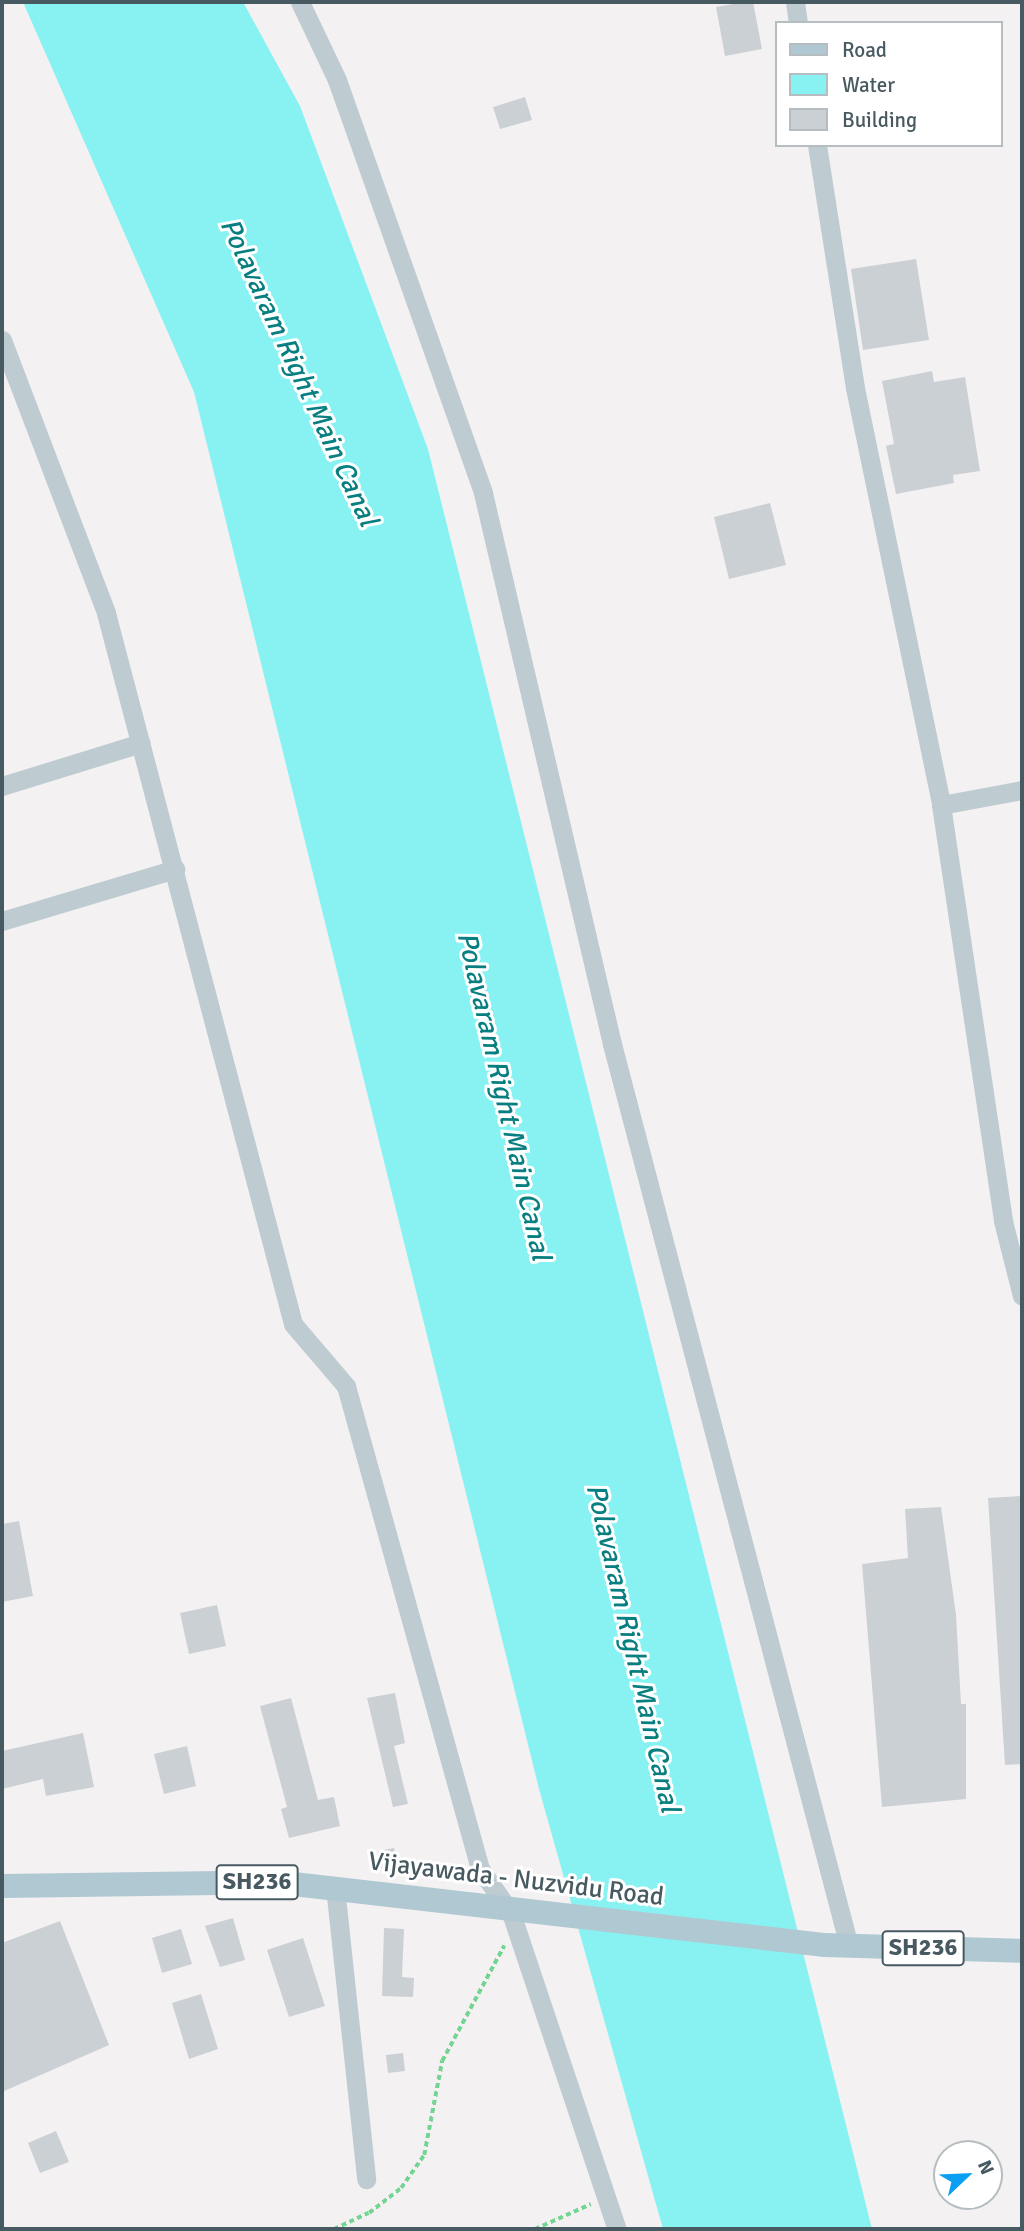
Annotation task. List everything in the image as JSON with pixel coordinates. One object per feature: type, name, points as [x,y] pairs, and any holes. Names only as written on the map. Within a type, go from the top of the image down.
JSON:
[{"type":"main road","name":"Vijayawada - Nuzvidu Road","points":[[2,1886],[250,1882],[335,1887],[514,1922],[837,1945],[1022,1951]]},
{"type":"street","points":[[300,2],[337,80],[483,493],[612,1044],[837,1945]]},
{"type":"street","points":[[795,2],[798,21]]},
{"type":"street","points":[[817,147],[855,388],[941,805],[980,1038],[1003,1221],[1022,1296]]},
{"type":"street","points":[[2,340],[106,612],[293,1324],[346,1386],[480,1869],[514,1922],[617,2229]]},
{"type":"street","points":[[2,786],[141,743]]},
{"type":"street","points":[[941,805],[1022,790]]},
{"type":"street","points":[[2,921],[174,869]]},
{"type":"street","points":[[335,1887],[366,2179]]},
{"type":"path","points":[[334,2229],[369,2213],[401,2188],[424,2155],[442,2061],[514,1922]]},
{"type":"path","points":[[535,2229],[607,2198]]},
{"type":"water","name":"Polavaram Right Main Canal","points":[[23,2],[243,2],[300,106],[428,449],[872,2229],[663,2229],[539,1789],[194,392]]},
{"type":"building","points":[[753,2],[762,49],[725,56],[716,7]]},
{"type":"building","points":[[525,97],[532,120],[500,129],[493,107]]},
{"type":"building","points":[[916,259],[929,340],[863,350],[851,269]]},
{"type":"building","points":[[932,371],[934,382],[965,377],[980,471],[953,475],[954,483],[896,494],[886,446],[894,444],[882,381]]},
{"type":"building","points":[[770,503],[786,565],[729,579],[714,517]]},
{"type":"building","points":[[1022,1496],[1022,1764],[1005,1765],[988,1498]]},
{"type":"building","points":[[941,1507],[956,1615],[961,1704],[966,1704],[966,1799],[882,1807],[862,1564],[908,1558],[905,1509]]},
{"type":"building","points":[[19,1521],[33,1596],[2,1602],[2,1524]]},
{"type":"building","points":[[217,1605],[226,1646],[189,1654],[180,1613]]},
{"type":"building","points":[[395,1693],[405,1743],[394,1746],[408,1804],[393,1807],[367,1698]]},
{"type":"building","points":[[291,1698],[318,1800],[334,1797],[340,1826],[289,1838],[281,1809],[287,1807],[260,1706]]},
{"type":"building","points":[[83,1733],[94,1787],[46,1796],[43,1779],[2,1789],[2,1751]]},
{"type":"building","points":[[187,1746],[196,1786],[164,1794],[154,1754]]},
{"type":"building","points":[[394,1848],[397,1865],[381,1868],[378,1851]]},
{"type":"building","points":[[233,1918],[245,1960],[220,1967],[205,1926]]},
{"type":"building","points":[[60,1921],[109,2045],[2,2092],[2,1943]]},
{"type":"building","points":[[384,1928],[404,1929],[402,1977],[414,1978],[413,1997],[382,1996]]},
{"type":"building","points":[[181,1929],[192,1964],[162,1973],[152,1938]]},
{"type":"building","points":[[303,1938],[325,2006],[289,2017],[267,1950]]},
{"type":"building","points":[[201,1994],[218,2049],[189,2059],[172,2003]]},
{"type":"building","points":[[403,2053],[405,2071],[388,2073],[386,2055]]},
{"type":"building","points":[[56,2131],[69,2162],[40,2173],[28,2143]]}]
